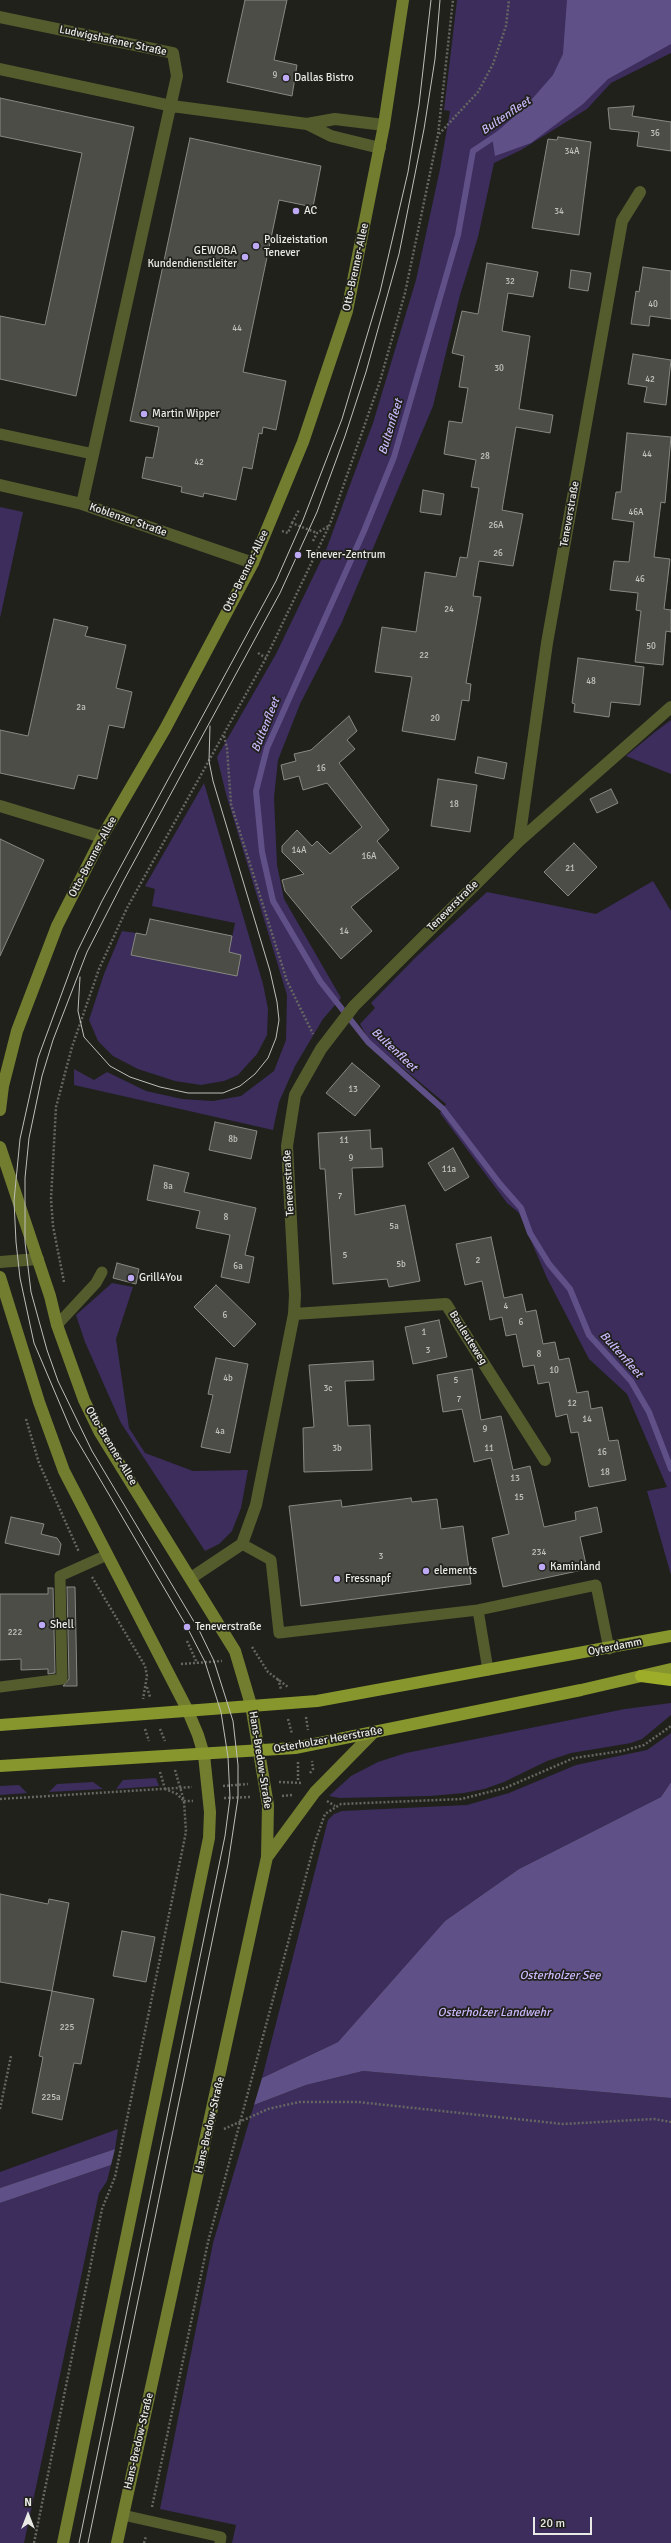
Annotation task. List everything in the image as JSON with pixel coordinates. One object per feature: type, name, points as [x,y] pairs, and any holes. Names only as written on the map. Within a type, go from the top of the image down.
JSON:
[{"type":"highway","points":[[641,1676],[671,1680]]},
{"type":"main road","name":"Oyterdamm","points":[[488,1670],[609,1649],[671,1636]]},
{"type":"main road","points":[[641,1676],[671,1669]]},
{"type":"main road","points":[[0,1725],[187,1709],[317,1701],[488,1670]]},
{"type":"main road","name":"Osterholzer Heerstraße","points":[[0,1766],[156,1758],[295,1748],[581,1690],[641,1676]]},
{"type":"street","name":"Otto-Brenner-Allee","points":[[0,1110],[3,1086],[17,1031],[58,926],[102,837],[165,729],[253,563],[303,442],[347,311],[380,148],[403,0]]},
{"type":"street","name":"Ludwigshafener Straße","points":[[0,17],[173,53],[177,76],[172,106]]},
{"type":"street","points":[[0,69],[172,106],[307,124],[335,119],[384,125]]},
{"type":"street","points":[[82,504],[172,106]]},
{"type":"street","points":[[307,124],[331,136],[380,148]]},
{"type":"street","name":"Teneverstraße","points":[[519,841],[547,643],[622,221],[640,192]]},
{"type":"street","name":"Koblenzer Straße","points":[[0,485],[82,504],[253,563]]},
{"type":"street","name":"Teneverstraße","points":[[242,1544],[256,1505],[294,1314],[295,1295],[287,1146],[295,1095],[321,1049],[354,1006],[519,841],[671,707]]},
{"type":"street","points":[[0,806],[102,837]]},
{"type":"street","name":"Otto-Brenner-Allee","points":[[0,1147],[50,1296],[57,1325],[84,1400],[99,1431],[235,1651],[251,1705]]},
{"type":"street","points":[[0,1262],[38,1259]]},
{"type":"street","points":[[0,1277],[39,1402],[64,1471],[187,1709],[204,1755],[209,1799],[209,1838],[63,2543]]},
{"type":"street","name":"Bauleuteweg","points":[[294,1314],[446,1304],[545,1460]]},
{"type":"street","points":[[191,1578],[242,1544]]},
{"type":"street","name":"Hans-Bredow-Straße","points":[[117,2543],[267,1857],[266,1783],[251,1705]]},
{"type":"street","points":[[267,1857],[315,1792],[373,1733]]},
{"type":"lane","points":[[0,434],[93,454]]},
{"type":"lane","points":[[57,1325],[96,1283],[102,1272]]},
{"type":"lane","points":[[242,1544],[271,1560],[279,1633],[478,1610],[596,1585],[609,1649]]},
{"type":"lane","points":[[0,1687],[62,1679],[60,1576],[107,1555]]},
{"type":"lane","points":[[478,1610],[488,1670]]},
{"type":"lane","points":[[123,2515],[222,2537],[220,2543]]},
{"type":"path","points":[[70,1310],[52,1226],[50,1199],[56,1107],[72,1047],[99,969],[127,908],[266,658],[330,524],[380,381],[405,293],[438,135],[453,0]]},
{"type":"path","points":[[438,135],[478,92],[493,64],[506,26],[509,0]]},
{"type":"path","points":[[268,526],[288,533],[299,510]]},
{"type":"path","points":[[292,523],[317,533]]},
{"type":"path","points":[[313,542],[317,533],[330,524]]},
{"type":"path","points":[[258,653],[266,658]]},
{"type":"path","points":[[224,736],[227,748],[231,804],[287,981],[321,1049]]},
{"type":"path","points":[[187,1641],[197,1663]]},
{"type":"path","points":[[0,1799],[298,1781],[298,1764],[295,1748],[278,1678],[268,1672],[250,1644]]},
{"type":"path","points":[[145,1666],[258,1657]]},
{"type":"path","points":[[146,1686],[140,1713],[165,1789]]},
{"type":"path","points":[[144,2543],[208,2242],[315,1842],[325,1814],[335,1806],[461,1799],[505,1788],[574,1758],[622,1751],[644,1746],[671,1726]]},
{"type":"path","points":[[34,2543],[102,2209],[114,2178],[186,1832],[184,1801],[177,1794],[165,1789]]},
{"type":"path","points":[[184,1801],[293,1795]]},
{"type":"path","points":[[0,2108],[11,2056]]},
{"type":"path","points":[[206,2139],[241,2120],[268,2109],[299,2102],[358,2102],[563,2124],[654,2119],[671,2122]]},
{"type":"shaded area","points":[[457,0],[671,0],[671,53],[611,83],[587,109],[521,150],[494,163],[478,237],[460,295],[433,406],[342,622],[300,704],[278,760],[274,797],[277,865],[284,899],[341,998],[323,1019],[295,1066],[279,1102],[273,1130],[74,1085],[74,1069],[94,1080],[107,1072],[146,1091],[182,1099],[213,1101],[241,1096],[274,1071],[286,1040],[287,995],[226,794],[217,757],[276,654],[326,550],[373,423],[416,280],[440,169],[450,111],[444,110]]},
{"type":"shaded area","points":[[0,507],[23,512],[0,618]]},
{"type":"shaded area","points":[[671,720],[671,774],[626,756],[655,732]]},
{"type":"shaded area","points":[[204,783],[263,984],[268,1009],[267,1035],[257,1054],[238,1075],[224,1081],[201,1085],[175,1081],[138,1069],[113,1056],[98,1041],[89,1020],[104,974],[122,931],[136,933],[131,955],[237,976],[241,955],[229,952],[235,923],[152,906],[155,889],[145,886]]},
{"type":"shaded area","points":[[653,881],[671,911],[671,1575],[647,1491],[667,1487],[627,1394],[589,1359],[547,1278],[519,1213],[507,1203],[440,1113],[446,1104],[369,1040],[360,1024],[375,1008],[371,1003],[416,957],[487,892],[596,914]]},
{"type":"shaded area","points":[[112,1283],[133,1287],[116,1339],[129,1428],[145,1453],[193,1471],[248,1470],[241,1508],[232,1531],[219,1544],[205,1551],[121,1423],[85,1342],[76,1315]]},
{"type":"shaded area","points":[[671,1703],[671,1715],[642,1739],[631,1743],[571,1753],[547,1761],[504,1782],[484,1789],[464,1793],[430,1796],[340,1798],[329,1796],[351,1776],[378,1762],[406,1753],[625,1709]]},
{"type":"shaded area","points":[[671,1733],[671,1782],[661,1797],[519,1869],[445,1921],[338,2042],[262,2078],[328,1820],[334,1814],[342,1811],[467,1805],[509,1793],[576,1765],[647,1750]]},
{"type":"shaded area","points":[[156,1778],[159,1786],[116,1789],[123,1780]]},
{"type":"shaded area","points":[[93,1782],[103,1789],[49,1792],[57,1784]]},
{"type":"shaded area","points":[[19,1785],[27,1793],[0,1795],[0,1786]]},
{"type":"shaded area","points":[[363,2071],[671,2098],[671,2543],[232,2543],[236,2525],[160,2509],[213,2243],[254,2105],[306,2085]]},
{"type":"shaded area","points":[[118,2129],[115,2149],[0,2188],[0,2172]]},
{"type":"shaded area","points":[[111,2165],[107,2181],[99,2193],[24,2543],[0,2543],[0,2203]]},
{"type":"water","points":[[567,0],[671,0],[671,44],[608,79],[583,104],[531,143],[495,156],[492,136],[526,106],[553,75],[563,54]]},
{"type":"water","name":"Osterholzer See","points":[[671,1782],[671,2098],[363,2071],[306,2085],[254,2105],[262,2078],[338,2042],[445,1921],[519,1869],[661,1797]]},
{"type":"water","points":[[115,2149],[111,2165],[0,2203],[0,2188]]},
{"type":"building","points":[[245,0],[287,0],[274,60],[297,65],[292,96],[227,82]]},
{"type":"building","points":[[0,98],[134,127],[76,396],[0,379],[0,316],[45,325],[82,153],[0,136]]},
{"type":"building","points":[[634,106],[632,116],[671,122],[671,151],[637,146],[639,132],[610,129],[608,108]]},
{"type":"building","points":[[558,137],[591,142],[579,235],[532,228],[548,139],[557,140]]},
{"type":"building","points":[[190,138],[321,166],[313,207],[279,200],[243,372],[286,381],[276,430],[263,427],[262,434],[259,433],[252,469],[243,467],[236,500],[204,493],[203,497],[181,492],[182,487],[142,478],[146,457],[153,458],[159,427],[130,421]]},
{"type":"building","points":[[487,263],[538,272],[533,297],[508,293],[502,331],[530,336],[519,409],[553,415],[550,433],[516,427],[502,510],[523,514],[513,566],[479,561],[473,596],[481,597],[466,683],[471,684],[469,701],[462,700],[455,740],[402,731],[412,677],[375,672],[382,627],[416,632],[425,572],[456,577],[460,557],[467,558],[479,488],[471,487],[476,460],[444,454],[449,421],[462,423],[468,388],[459,387],[464,356],[452,353],[462,311],[478,314]]},
{"type":"building","points":[[643,267],[671,271],[671,319],[650,316],[649,326],[631,324],[636,291],[639,292]]},
{"type":"building","points":[[571,270],[591,273],[588,291],[569,288]]},
{"type":"building","points":[[633,354],[671,360],[666,405],[644,402],[647,387],[628,384]]},
{"type":"building","points":[[627,433],[671,437],[665,503],[661,502],[654,557],[670,559],[664,609],[671,610],[671,632],[666,631],[663,665],[635,662],[641,611],[636,610],[638,593],[610,590],[614,561],[629,562],[634,522],[612,519],[616,492],[621,492]]},
{"type":"building","points":[[423,490],[444,494],[441,515],[420,512]]},
{"type":"building","points":[[54,619],[88,627],[85,636],[126,645],[116,688],[132,692],[124,728],[109,725],[97,779],[78,775],[74,789],[0,773],[0,730],[28,736]]},
{"type":"building","points":[[578,658],[644,667],[640,705],[611,702],[609,717],[574,712],[575,704],[572,703]]},
{"type":"building","points":[[349,716],[357,731],[347,740],[355,749],[339,763],[389,830],[377,841],[399,868],[351,907],[372,931],[341,959],[285,891],[282,880],[304,874],[282,852],[282,846],[297,830],[312,846],[317,841],[330,854],[362,827],[327,783],[303,790],[299,776],[284,780],[281,765],[296,761],[294,754],[311,750]]},
{"type":"building","points":[[478,757],[507,763],[504,779],[475,773]]},
{"type":"building","points":[[438,779],[477,785],[470,832],[431,826]]},
{"type":"building","points":[[611,789],[618,803],[597,813],[590,799]]},
{"type":"building","points":[[0,839],[44,860],[0,956]]},
{"type":"building","points":[[574,843],[597,867],[568,896],[544,872]]},
{"type":"building","points":[[150,919],[232,936],[229,952],[241,955],[237,976],[131,955],[136,933],[146,935]]},
{"type":"building","points":[[352,1063],[380,1086],[355,1116],[326,1093]]},
{"type":"building","points":[[215,1122],[257,1131],[251,1159],[209,1150]]},
{"type":"building","points":[[370,1130],[371,1149],[382,1148],[383,1167],[352,1168],[355,1215],[405,1205],[420,1281],[389,1287],[387,1279],[333,1284],[325,1169],[320,1169],[318,1133]]},
{"type":"building","points":[[453,1148],[469,1177],[445,1191],[428,1163]]},
{"type":"building","points":[[154,1165],[189,1173],[184,1192],[256,1208],[245,1255],[254,1257],[249,1283],[221,1277],[230,1235],[196,1228],[200,1211],[147,1200]]},
{"type":"building","points":[[491,1237],[504,1298],[522,1294],[526,1312],[536,1310],[543,1344],[555,1342],[559,1360],[569,1358],[577,1393],[588,1391],[591,1409],[602,1407],[609,1441],[618,1440],[626,1480],[589,1487],[578,1432],[571,1433],[567,1414],[556,1417],[549,1382],[538,1384],[534,1365],[523,1367],[516,1334],[506,1336],[502,1317],[490,1320],[482,1281],[465,1285],[456,1244]]},
{"type":"building","points":[[117,1263],[139,1269],[136,1284],[113,1278]]},
{"type":"building","points":[[216,1285],[256,1324],[234,1347],[194,1307]]},
{"type":"building","points":[[439,1320],[447,1357],[413,1364],[405,1327]]},
{"type":"building","points":[[216,1358],[248,1364],[230,1453],[201,1447],[213,1395],[208,1394]]},
{"type":"building","points":[[373,1361],[374,1380],[345,1381],[348,1426],[370,1425],[372,1470],[304,1472],[303,1428],[314,1427],[309,1365]]},
{"type":"building","points":[[472,1369],[481,1420],[501,1416],[513,1470],[530,1466],[544,1527],[576,1520],[575,1512],[597,1507],[602,1532],[580,1537],[587,1569],[503,1587],[492,1538],[509,1534],[491,1458],[474,1462],[462,1409],[443,1412],[437,1375]]},
{"type":"building","points":[[411,1498],[412,1502],[437,1499],[441,1529],[463,1526],[471,1584],[301,1606],[289,1506],[341,1500],[342,1507]]},
{"type":"building","points":[[11,1517],[44,1524],[41,1534],[57,1538],[61,1544],[59,1555],[5,1543]]},
{"type":"building","points":[[67,1587],[75,1587],[77,1686],[63,1686],[69,1679]]},
{"type":"building","points":[[48,1588],[53,1588],[55,1673],[48,1674],[48,1669],[21,1670],[21,1659],[0,1660],[0,1594],[48,1594]]},
{"type":"building","points":[[0,1894],[48,1904],[49,1899],[69,1903],[52,1991],[0,1982]]},
{"type":"building","points":[[122,1931],[155,1937],[146,1982],[113,1976]]},
{"type":"building","points":[[52,1991],[94,1999],[81,2064],[74,2063],[62,2120],[32,2113],[43,2057],[39,2056]]},
{"type":"waterway","name":"Bultenfleet","points":[[500,133],[473,151],[458,235],[394,457],[364,531],[267,748],[256,791],[262,852],[273,901],[320,981],[368,1042],[443,1109],[500,1184],[521,1208],[530,1233],[549,1264],[570,1289],[589,1335],[631,1381],[649,1412],[671,1469]]},
{"type":"tram line","points":[[79,2543],[225,1836],[230,1798],[228,1757],[221,1712],[205,1662],[187,1627],[71,1430],[34,1343],[20,1278],[16,1242],[14,1201],[20,1139],[38,1058],[77,952],[102,901],[276,581],[303,520],[342,419],[380,292],[408,172],[419,105],[431,0]]},
{"type":"tram line","points":[[88,2543],[228,1864],[238,1798],[238,1765],[233,1721],[214,1661],[199,1630],[92,1451],[58,1381],[47,1350],[31,1292],[25,1242],[25,1178],[29,1138],[42,1076],[53,1040],[87,952],[124,880],[280,593],[317,512],[345,436],[366,372],[399,254],[424,129],[435,59],[440,0]]},
{"type":"tram line","points":[[80,977],[78,1011],[84,1037],[110,1066],[130,1077],[160,1087],[188,1093],[223,1093],[240,1086],[255,1074],[268,1058],[276,1038],[279,1020],[277,1002],[270,971],[213,781],[209,761],[210,726]]},
{"type":"place","name":"Dallas Bistro","points":[[286,78]]},
{"type":"place","name":"AC","points":[[296,211]]},
{"type":"place","name":"Polizeistation Tenever","points":[[256,246]]},
{"type":"place","name":"GEWOBA Kundendienstleiter","points":[[245,257]]},
{"type":"place","name":"Martin Wipper","points":[[144,414]]},
{"type":"place","name":"Tenever-Zentrum","points":[[298,555]]},
{"type":"place","name":"Grill4You","points":[[131,1278]]},
{"type":"place","name":"Kaminland","points":[[542,1567]]},
{"type":"place","name":"elements","points":[[426,1571]]},
{"type":"place","name":"Fressnapf","points":[[337,1579]]},
{"type":"place","name":"Shell","points":[[42,1625]]},
{"type":"place","name":"Teneverstraße","points":[[187,1627]]},
{"type":"water label","name":"Osterholzer Landwehr","points":[[494,2013]]}]
